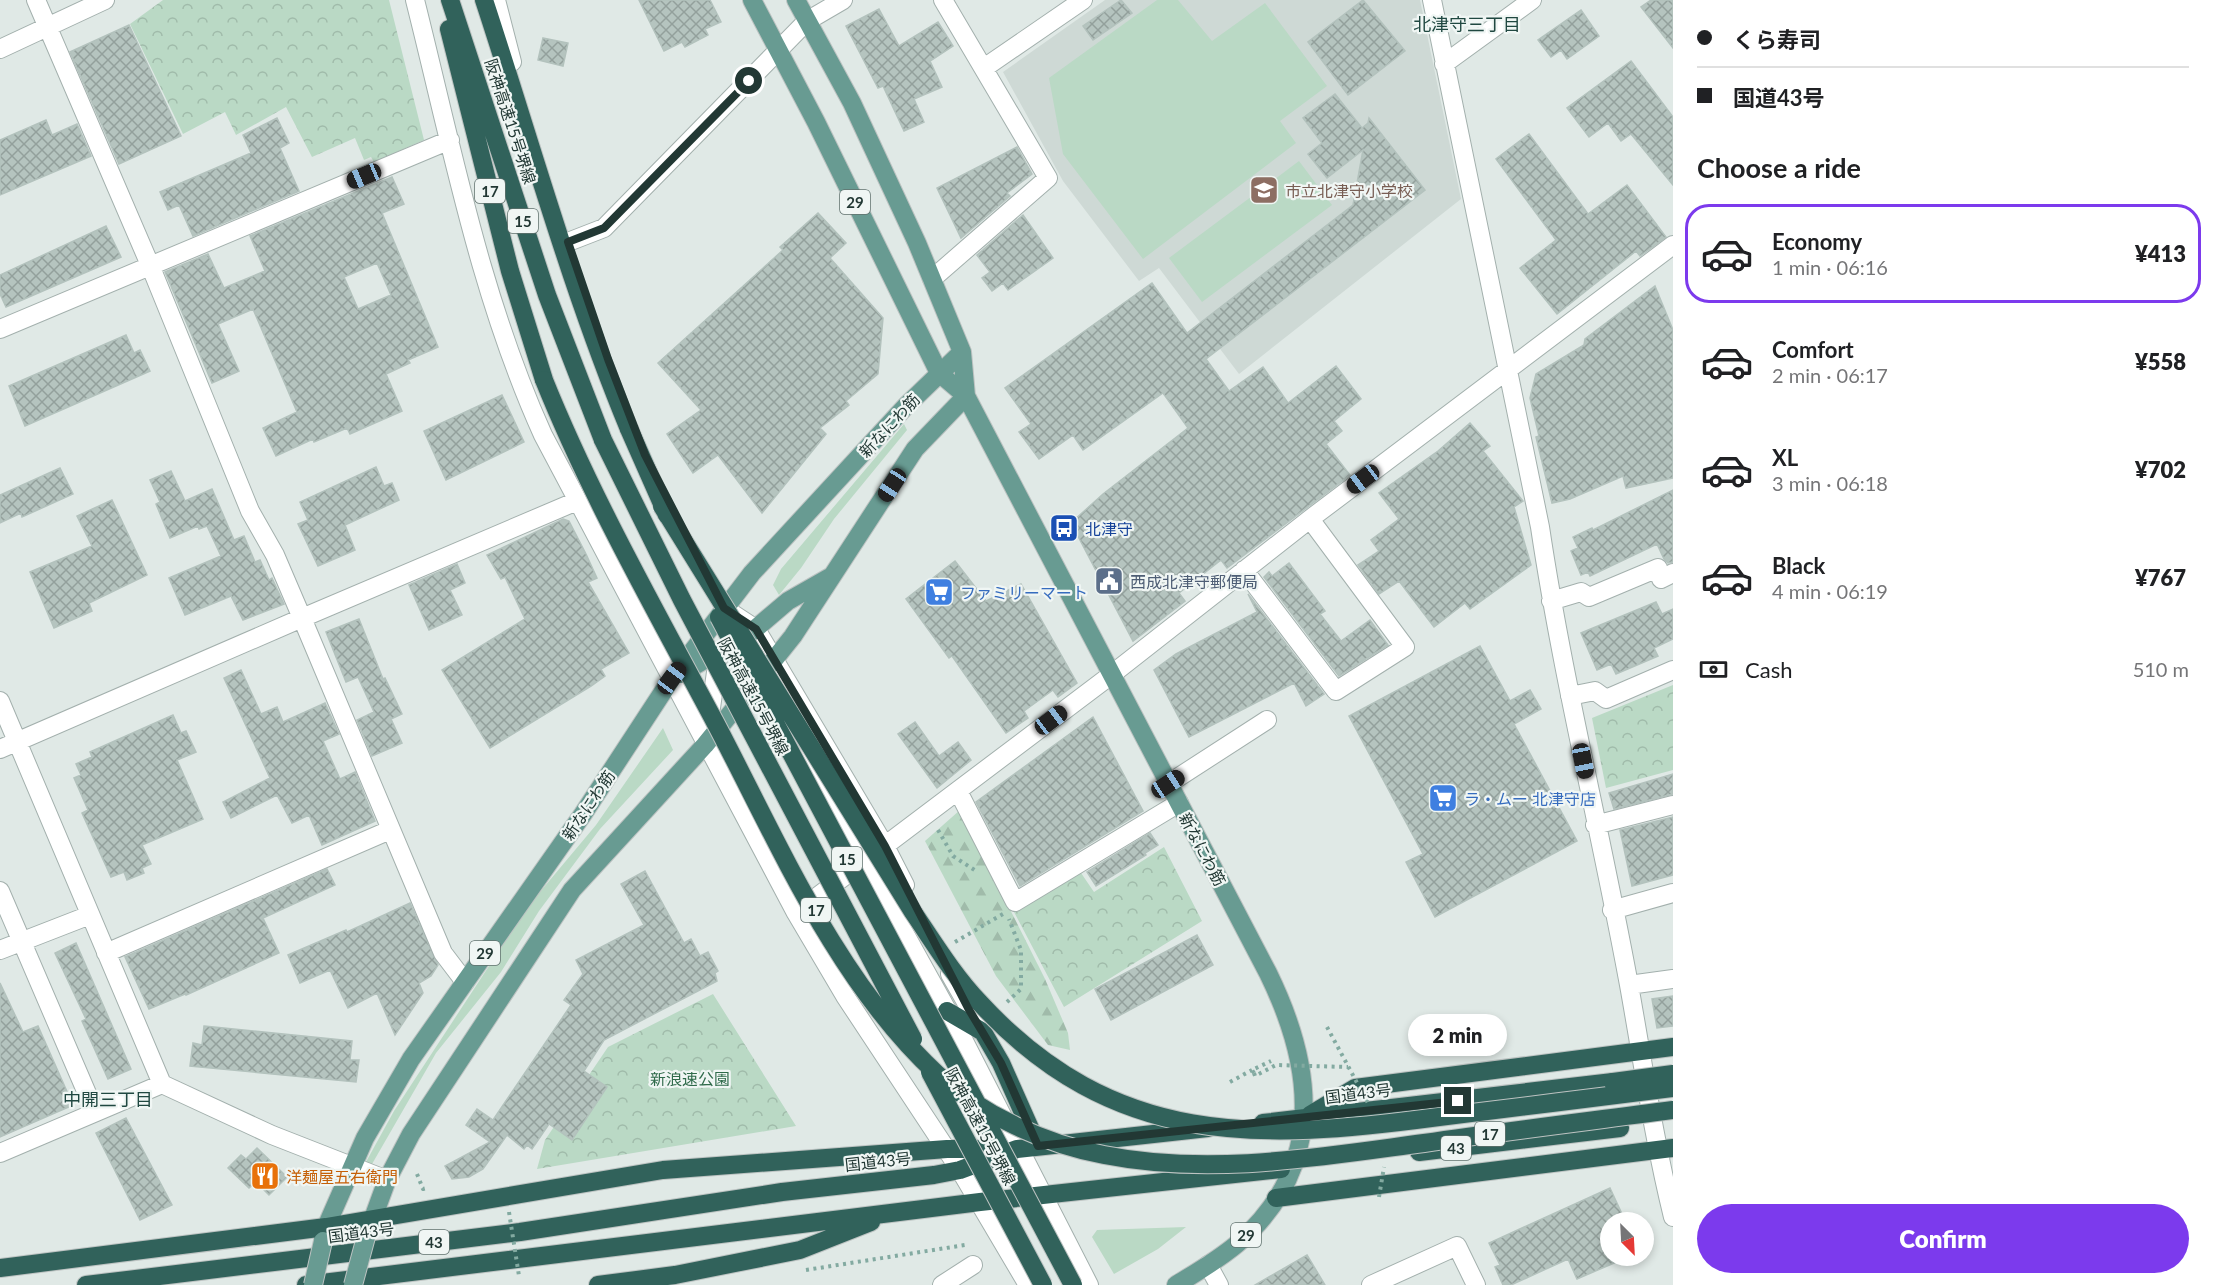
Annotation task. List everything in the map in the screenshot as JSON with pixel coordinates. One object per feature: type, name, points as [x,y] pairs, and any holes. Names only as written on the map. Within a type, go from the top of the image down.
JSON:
[{"type":"highway","name":"17","points":[[440,0],[524,320],[564,429],[606,516],[826,929],[877,1008],[906,1043],[939,1076],[976,1104],[1016,1126],[1059,1142],[1102,1155],[1197,1165],[1307,1158],[1673,1110]]},
{"type":"highway","name":"阪神高速15号堺線","points":[[450,0],[547,295],[603,440],[676,590],[1043,1285]]},
{"type":"highway","name":"阪神高速15号堺線","points":[[484,0],[596,347],[662,506],[1073,1285]]},
{"type":"highway","name":"17","points":[[662,506],[948,963],[979,1003],[1014,1037],[1053,1067],[1096,1093],[1140,1113],[1184,1124],[1265,1132],[1314,1132],[1673,1088]]},
{"type":"highway","points":[[947,1011],[983,1032],[1001,1063],[1038,1146]]},
{"type":"highway","points":[[1303,1119],[1355,1088],[1673,1047]]},
{"type":"highway","name":"国道43号","points":[[86,1285],[520,1232],[782,1192],[960,1170],[1017,1149],[1038,1146],[1303,1119],[1673,1074]]},
{"type":"highway","name":"43","points":[[306,1285],[980,1202],[1293,1168],[1673,1122]]},
{"type":"highway","points":[[0,1268],[325,1234],[373,1218],[663,1170],[946,1149],[1017,1149]]},
{"type":"highway","points":[[1276,1197],[1665,1149]]},
{"type":"highway","points":[[598,1285],[633,1283],[800,1250],[892,1214]]},
{"type":"main road","name":"新なにわ筋","points":[[752,0],[939,373],[966,396],[1268,973],[1289,1020],[1300,1062],[1303,1119],[1293,1168],[1276,1197],[1239,1242],[1176,1285]]},
{"type":"main road","name":"新なにわ筋","points":[[796,0],[852,103],[932,279],[962,352],[966,396]]},
{"type":"main road","name":"新なにわ筋","points":[[313,1285],[325,1234],[352,1167],[365,1138],[411,1059],[583,814],[672,678],[752,573],[939,373],[962,352]]},
{"type":"main road","name":"29","points":[[353,1285],[366,1237],[387,1180],[418,1124],[572,890],[705,745],[761,676],[834,574],[915,449],[966,396]]},
{"type":"main road","points":[[672,678],[748,634],[788,601],[834,574]]},
{"type":"street","points":[[36,0],[150,265],[250,511],[275,555],[443,953],[465,982]]},
{"type":"street","points":[[0,48],[105,0]]},
{"type":"street","points":[[415,0],[464,203],[498,324],[519,382],[577,501],[796,913],[845,996],[980,1202],[1028,1285]]},
{"type":"street","points":[[496,0],[527,123],[608,359],[645,455],[724,608],[774,659],[885,846],[960,993],[983,1032]]},
{"type":"street","points":[[568,242],[604,228],[807,21],[843,0]]},
{"type":"street","points":[[932,279],[1048,178],[943,0]]},
{"type":"street","points":[[984,68],[1083,0]]},
{"type":"street","points":[[1432,0],[1506,371],[1540,526],[1551,602],[1629,985],[1639,1052],[1665,1149],[1673,1217]]},
{"type":"street","points":[[1444,64],[1532,0]]},
{"type":"street","points":[[0,329],[450,140]]},
{"type":"street","points":[[796,913],[1111,675],[1310,519],[1673,245]]},
{"type":"street","points":[[0,749],[577,501]]},
{"type":"street","points":[[1244,570],[1336,691],[1405,647],[1310,519]]},
{"type":"street","points":[[1551,602],[1581,591],[1588,597],[1658,568],[1661,579],[1673,573]]},
{"type":"street","points":[[705,745],[724,608]]},
{"type":"street","points":[[748,634],[761,676],[866,860],[1089,1285]]},
{"type":"street","points":[[1570,696],[1595,691],[1606,699],[1673,670]]},
{"type":"street","points":[[0,701],[162,1084],[272,1135],[387,1180]]},
{"type":"street","points":[[1168,784],[1267,720]]},
{"type":"street","points":[[958,791],[1015,902],[1179,804]]},
{"type":"street","points":[[1595,825],[1673,805]]},
{"type":"street","points":[[106,953],[390,830]]},
{"type":"street","points":[[0,891],[95,1112]]},
{"type":"street","points":[[1612,910],[1673,893]]},
{"type":"street","points":[[0,950],[90,915]]},
{"type":"street","points":[[1629,985],[1673,979]]},
{"type":"street","points":[[0,1153],[162,1084]]},
{"type":"street","points":[[1371,1285],[1457,1246],[1476,1285]]},
{"type":"street","points":[[942,1285],[973,1265]]},
{"type":"street","points":[[1208,1265],[1219,1285]]},
{"type":"path","points":[[928,813],[953,856],[983,879]]},
{"type":"path","points":[[947,948],[1006,912],[1021,950],[1021,989],[1006,1003]]},
{"type":"path","points":[[1230,1082],[1271,1061]]},
{"type":"path","points":[[1252,1071],[1255,1076],[1276,1065],[1349,1067]]},
{"type":"path","points":[[509,1212],[519,1276]]},
{"type":"path","points":[[796,1272],[974,1244]]},
{"type":"shaded area","name":"市立北津守小学校","points":[[1105,0],[1420,0],[1461,199],[1239,374],[1159,268],[1139,281],[1063,181],[1003,72]]},
{"type":"green space","points":[[163,0],[389,0],[424,140],[374,162],[371,157],[364,160],[355,138],[312,157],[286,107],[236,135],[225,112],[183,134],[130,24]]},
{"type":"green space","points":[[1157,0],[1178,0],[1212,41],[1265,3],[1327,86],[1280,121],[1296,143],[1143,259],[1063,154],[1049,78]]},
{"type":"green space","points":[[1299,161],[1332,205],[1202,302],[1169,258]]},
{"type":"green space","points":[[904,424],[907,430],[834,519],[801,568],[779,595],[773,585],[781,569]]},
{"type":"green space","points":[[1673,685],[1673,770],[1606,788],[1592,718]]},
{"type":"green space","points":[[663,728],[673,750],[600,829],[539,911],[501,972],[436,1053],[368,1171],[361,1171],[394,1111],[529,905],[596,825]]},
{"type":"green space","points":[[960,810],[1045,979],[1068,1033],[1070,1050],[1048,1045],[996,976],[925,841]]},
{"type":"green space","points":[[1164,847],[1202,921],[1064,1007],[1014,912],[1079,870],[1094,892]]},
{"type":"green space","name":"新浪速公園","points":[[713,994],[796,1126],[537,1169],[545,1140],[608,1047]]},
{"type":"green space","points":[[1186,1227],[1158,1249],[1114,1274],[1092,1237],[1097,1230]]},
{"type":"building","points":[[639,0],[710,0],[721,22],[705,29],[708,35],[685,47],[682,42],[664,51]]},
{"type":"building","points":[[1121,0],[1132,13],[1093,40],[1083,26]]},
{"type":"building","points":[[1363,0],[1405,51],[1348,95],[1308,42]]},
{"type":"building","points":[[1651,0],[1673,0],[1673,48],[1641,7]]},
{"type":"building","points":[[879,9],[899,46],[938,22],[953,46],[930,61],[942,87],[914,99],[924,122],[904,131],[883,86],[878,88],[846,26]]},
{"type":"building","points":[[1581,10],[1599,36],[1567,59],[1561,50],[1551,57],[1538,40]]},
{"type":"building","points":[[129,25],[181,136],[119,164],[70,52]]},
{"type":"building","points":[[543,38],[568,43],[563,66],[538,60]]},
{"type":"building","points":[[1631,61],[1673,117],[1673,185],[1631,134],[1621,141],[1608,123],[1589,137],[1567,108]]},
{"type":"building","points":[[1335,94],[1362,128],[1368,123],[1369,118],[1425,190],[1206,359],[1229,391],[1263,367],[1288,403],[1336,366],[1361,399],[1334,421],[1342,431],[1326,444],[1350,475],[1227,568],[1221,560],[1179,593],[1185,601],[1133,641],[1071,523],[1103,494],[1188,428],[1163,393],[1083,450],[1073,435],[1039,459],[1019,432],[1031,424],[1005,388],[1152,283],[1187,333],[1353,205],[1363,150],[1327,178],[1308,154],[1322,143],[1303,118]]},
{"type":"building","points":[[277,118],[289,143],[280,148],[299,191],[193,236],[179,205],[168,210],[160,192],[251,153],[243,135]]},
{"type":"building","points":[[46,120],[52,135],[77,124],[91,156],[0,195],[0,140]]},
{"type":"building","points":[[1529,134],[1588,214],[1627,185],[1666,237],[1640,256],[1636,251],[1557,314],[1520,268],[1556,240],[1496,159]]},
{"type":"building","points":[[1017,147],[1032,174],[1007,193],[1010,196],[961,238],[937,188]]},
{"type":"building","points":[[392,177],[404,204],[382,213],[438,347],[408,360],[410,363],[386,374],[402,411],[350,434],[347,428],[314,442],[313,439],[276,456],[263,428],[297,412],[253,309],[218,324],[239,371],[212,383],[165,272],[208,254],[224,288],[265,271],[250,236]],"holes":[[[377,263],[391,295],[358,309],[344,277]]]},
{"type":"building","points":[[818,213],[846,243],[830,258],[883,318],[878,374],[846,401],[849,405],[820,428],[826,434],[762,513],[718,455],[693,473],[667,434],[701,410],[658,363],[783,250],[780,247]]},
{"type":"building","points":[[1023,215],[1053,258],[1008,290],[1003,283],[992,291],[982,278],[990,272],[977,255]]},
{"type":"building","points":[[106,226],[121,257],[6,307],[0,294],[0,275]]},
{"type":"building","points":[[1655,286],[1673,330],[1673,478],[1626,488],[1623,476],[1570,499],[1552,503],[1536,437],[1539,436],[1530,398],[1536,374],[1584,345],[1585,339]]},
{"type":"building","points":[[126,335],[134,353],[140,350],[150,371],[25,426],[9,386]]},
{"type":"building","points":[[502,395],[524,442],[446,480],[424,431]]},
{"type":"building","points":[[1470,423],[1490,446],[1483,451],[1523,501],[1514,507],[1531,565],[1470,609],[1465,603],[1434,627],[1399,581],[1379,594],[1358,565],[1379,551],[1371,540],[1399,519],[1379,493],[1438,451]]},
{"type":"building","points":[[376,467],[384,486],[392,483],[399,500],[345,525],[355,550],[318,566],[298,524],[308,520],[300,502]]},
{"type":"building","points":[[60,468],[73,494],[22,517],[21,513],[0,523],[0,495]]},
{"type":"building","points":[[171,471],[185,501],[212,489],[234,540],[244,536],[255,562],[260,560],[269,580],[272,578],[284,604],[243,620],[231,596],[185,615],[169,578],[221,556],[207,526],[199,529],[198,526],[170,538],[156,504],[160,502],[150,480]]},
{"type":"building","points":[[1673,490],[1673,562],[1668,563],[1664,559],[1657,544],[1590,576],[1588,572],[1581,575],[1571,551],[1578,548],[1573,537],[1592,528],[1593,530]]},
{"type":"building","points":[[112,500],[147,575],[89,603],[92,611],[54,628],[30,572],[92,546],[77,516]]},
{"type":"building","points":[[563,519],[569,521],[597,578],[588,582],[629,653],[601,669],[605,676],[591,686],[490,748],[442,670],[525,619],[505,577],[501,579],[487,555]]},
{"type":"building","points":[[955,561],[986,601],[1021,584],[1077,683],[1058,697],[1053,690],[1024,711],[1028,718],[1006,733],[952,656],[949,658],[906,599]]},
{"type":"building","points":[[1289,563],[1325,611],[1320,614],[1341,641],[1370,620],[1388,645],[1339,676],[1264,577],[1269,572],[1272,576]]},
{"type":"building","points":[[457,564],[465,583],[450,590],[462,615],[429,630],[409,585]]},
{"type":"building","points":[[1248,594],[1324,694],[1306,706],[1294,683],[1189,737],[1154,670],[1176,654],[1257,612]]},
{"type":"building","points":[[1656,602],[1662,614],[1673,609],[1673,639],[1654,648],[1658,656],[1616,674],[1611,664],[1597,670],[1581,633]]},
{"type":"building","points":[[359,619],[383,679],[385,678],[402,714],[391,719],[402,743],[372,756],[357,720],[374,712],[358,677],[346,682],[326,632]]},
{"type":"building","points":[[1480,646],[1510,701],[1530,690],[1541,709],[1514,724],[1577,841],[1435,917],[1406,862],[1423,854],[1349,716]]},
{"type":"building","points":[[241,670],[261,714],[277,707],[283,722],[325,703],[339,734],[323,741],[340,779],[355,772],[375,821],[322,845],[309,815],[292,823],[277,795],[231,818],[223,802],[270,778],[224,678]]},
{"type":"building","points":[[173,715],[181,733],[186,731],[196,752],[177,760],[203,819],[142,845],[151,864],[142,868],[144,873],[127,880],[124,872],[111,877],[82,813],[88,810],[74,778],[81,775],[76,764],[92,757],[90,752]]},
{"type":"building","points":[[1093,717],[1143,811],[1020,886],[976,802]]},
{"type":"building","points":[[915,722],[939,756],[958,742],[971,760],[937,788],[898,734]]},
{"type":"building","points":[[1673,774],[1673,794],[1614,809],[1609,793]]},
{"type":"building","points":[[1673,817],[1673,875],[1632,886],[1620,830]]},
{"type":"building","points":[[1150,833],[1158,845],[1096,886],[1087,872]]},
{"type":"building","points":[[327,869],[335,885],[263,918],[279,953],[149,1009],[125,957]]},
{"type":"building","points":[[645,871],[684,943],[691,939],[700,956],[708,952],[718,971],[715,973],[717,981],[604,1040],[584,1071],[607,1087],[572,1140],[549,1124],[532,1149],[527,1145],[524,1149],[507,1135],[483,1169],[469,1177],[452,1179],[445,1166],[490,1142],[466,1125],[477,1109],[493,1120],[571,1005],[564,1000],[583,974],[576,960],[644,925],[621,884]]},
{"type":"building","points":[[410,903],[438,965],[431,976],[419,983],[423,993],[395,1035],[377,993],[348,1008],[330,970],[300,983],[288,955],[346,930],[347,932]]},
{"type":"building","points":[[1197,935],[1213,965],[1111,1020],[1095,989]]},
{"type":"building","points":[[76,943],[131,1069],[108,1079],[82,1021],[86,1019],[55,953]]},
{"type":"building","points":[[0,983],[23,1032],[38,1026],[73,1105],[0,1137]]},
{"type":"building","points":[[1673,996],[1673,1026],[1657,1028],[1652,999]]},
{"type":"building","points":[[204,1026],[352,1041],[350,1060],[359,1060],[356,1082],[190,1066],[193,1043],[202,1045]]},
{"type":"building","points":[[126,1118],[172,1205],[140,1220],[96,1133]]},
{"type":"building","points":[[257,1148],[287,1177],[269,1195],[256,1182],[249,1188],[228,1168],[241,1155],[246,1159]]},
{"type":"building","points":[[1610,1188],[1621,1212],[1600,1212],[1600,1266],[1607,1266],[1577,1279],[1568,1259],[1511,1285],[1503,1285],[1495,1267],[1500,1265],[1489,1243]]},
{"type":"building","points":[[1307,1255],[1325,1285],[1255,1285]]},
{"type":"place","name":"市立北津守小学校","points":[[1264,190]]},
{"type":"place","name":"北津守","points":[[1064,528]]},
{"type":"place","name":"西成北津守郵便局","points":[[1109,581]]},
{"type":"place","name":"ファミリーマート","points":[[939,592]]},
{"type":"place","name":"ラ・ムー 北津守店","points":[[1443,798]]},
{"type":"place","name":"洋麺屋五右衛門","points":[[265,1176]]},
{"type":"district","name":"北津守三丁目","points":[[1467,24]]},
{"type":"district","name":"中開三丁目","points":[[108,1099]]},
{"type":"route","points":[[749,81],[604,228],[568,242],[608,359],[645,455],[724,608],[756,629],[885,846],[968,1008],[994,1049],[1038,1146],[1458,1101]]}]
